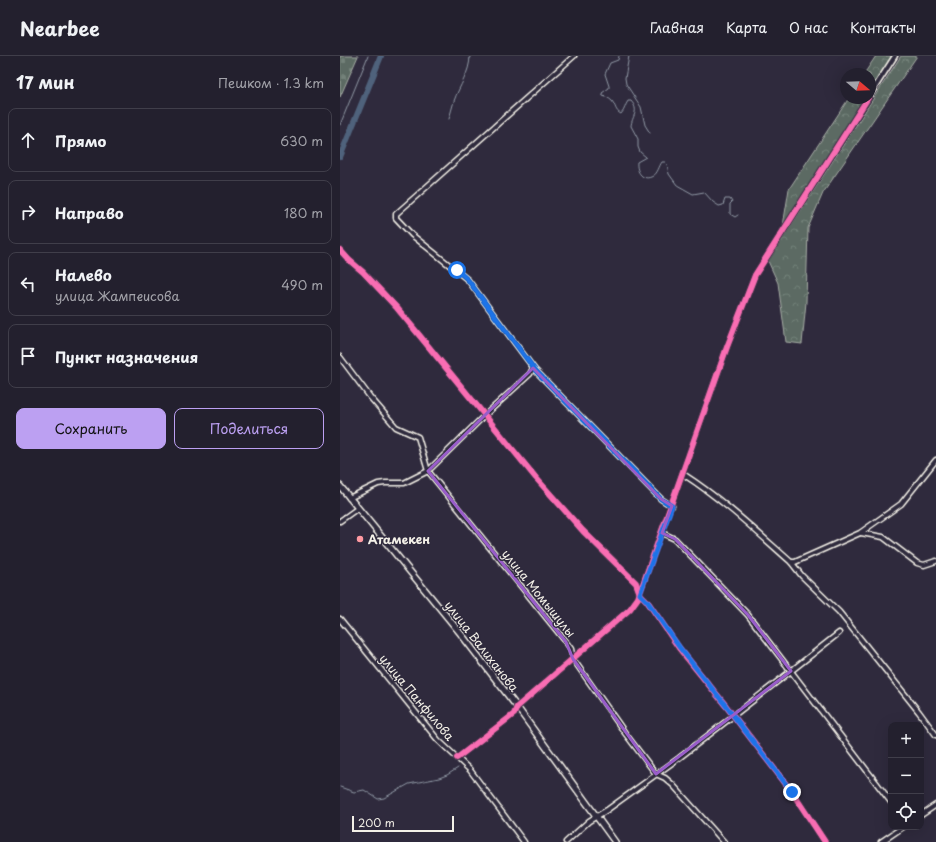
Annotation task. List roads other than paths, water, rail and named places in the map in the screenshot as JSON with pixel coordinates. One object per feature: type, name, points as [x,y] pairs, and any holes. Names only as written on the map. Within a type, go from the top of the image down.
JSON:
[{"type":"main road","name":"улица Валиханова","points":[[340,486],[461,634],[517,707],[615,842]]},
{"type":"street","points":[[574,56],[396,216],[396,218],[412,235],[468,280],[533,368],[661,499],[672,506]]},
{"type":"street","points":[[876,86],[895,56]]},
{"type":"street","points":[[456,758],[514,714],[517,707],[630,609],[638,598],[730,340],[755,275],[864,104]]},
{"type":"street","points":[[340,250],[397,308],[536,478],[584,531],[636,583],[640,594],[647,601],[680,648],[734,715],[792,792],[825,842]]},
{"type":"street","name":"улица Момышулы","points":[[340,357],[370,397],[396,427],[418,437],[428,471],[566,642],[571,649],[573,659],[625,733],[656,774],[665,778],[673,785],[724,842]]},
{"type":"street","points":[[349,498],[378,484],[404,483],[428,471],[485,415],[530,374],[533,368]]},
{"type":"street","points":[[791,562],[795,562],[860,533],[901,504],[936,460]]},
{"type":"street","points":[[683,474],[699,484],[724,504],[791,562],[802,576],[839,612],[936,735]]},
{"type":"street","points":[[340,521],[358,508]]},
{"type":"street","points":[[662,533],[675,539],[748,615],[888,798]]},
{"type":"street","points":[[860,533],[883,537],[917,563],[924,564],[936,561]]},
{"type":"street","name":"улица Панфилова","points":[[340,620],[438,740],[470,770],[524,842]]},
{"type":"street","points":[[566,842],[585,824],[607,810],[656,774],[791,671],[838,633]]},
{"type":"street","points":[[924,813],[936,805]]},
{"type":"street","points":[[881,842],[899,830]]},
{"type":"waterway","points":[[340,125],[368,56]]},
{"type":"waterway","points":[[340,157],[381,56]]},
{"type":"waterway","points":[[449,119],[456,95],[466,74],[470,62],[470,56]]},
{"type":"waterway","points":[[619,56],[618,60],[610,63],[605,74],[609,88],[602,93],[603,96],[612,101],[621,114],[628,101],[631,101],[634,105],[635,114],[631,126],[638,139],[638,147],[640,152],[646,157],[637,162],[641,175],[646,178],[655,175],[662,162],[665,162],[667,164],[669,174],[677,185],[693,194],[704,192],[719,206],[723,205],[725,199],[730,199],[732,202],[730,204],[730,214],[735,217],[738,215]]},
{"type":"waterway","points":[[629,56],[625,78],[626,84],[641,107],[645,125],[650,133]]},
{"type":"waterway","points":[[340,787],[354,792],[364,790],[378,799],[384,798],[409,784],[439,778],[458,768]]},
{"type":"place","name":"Атамекен","points":[[360,539]]}]
